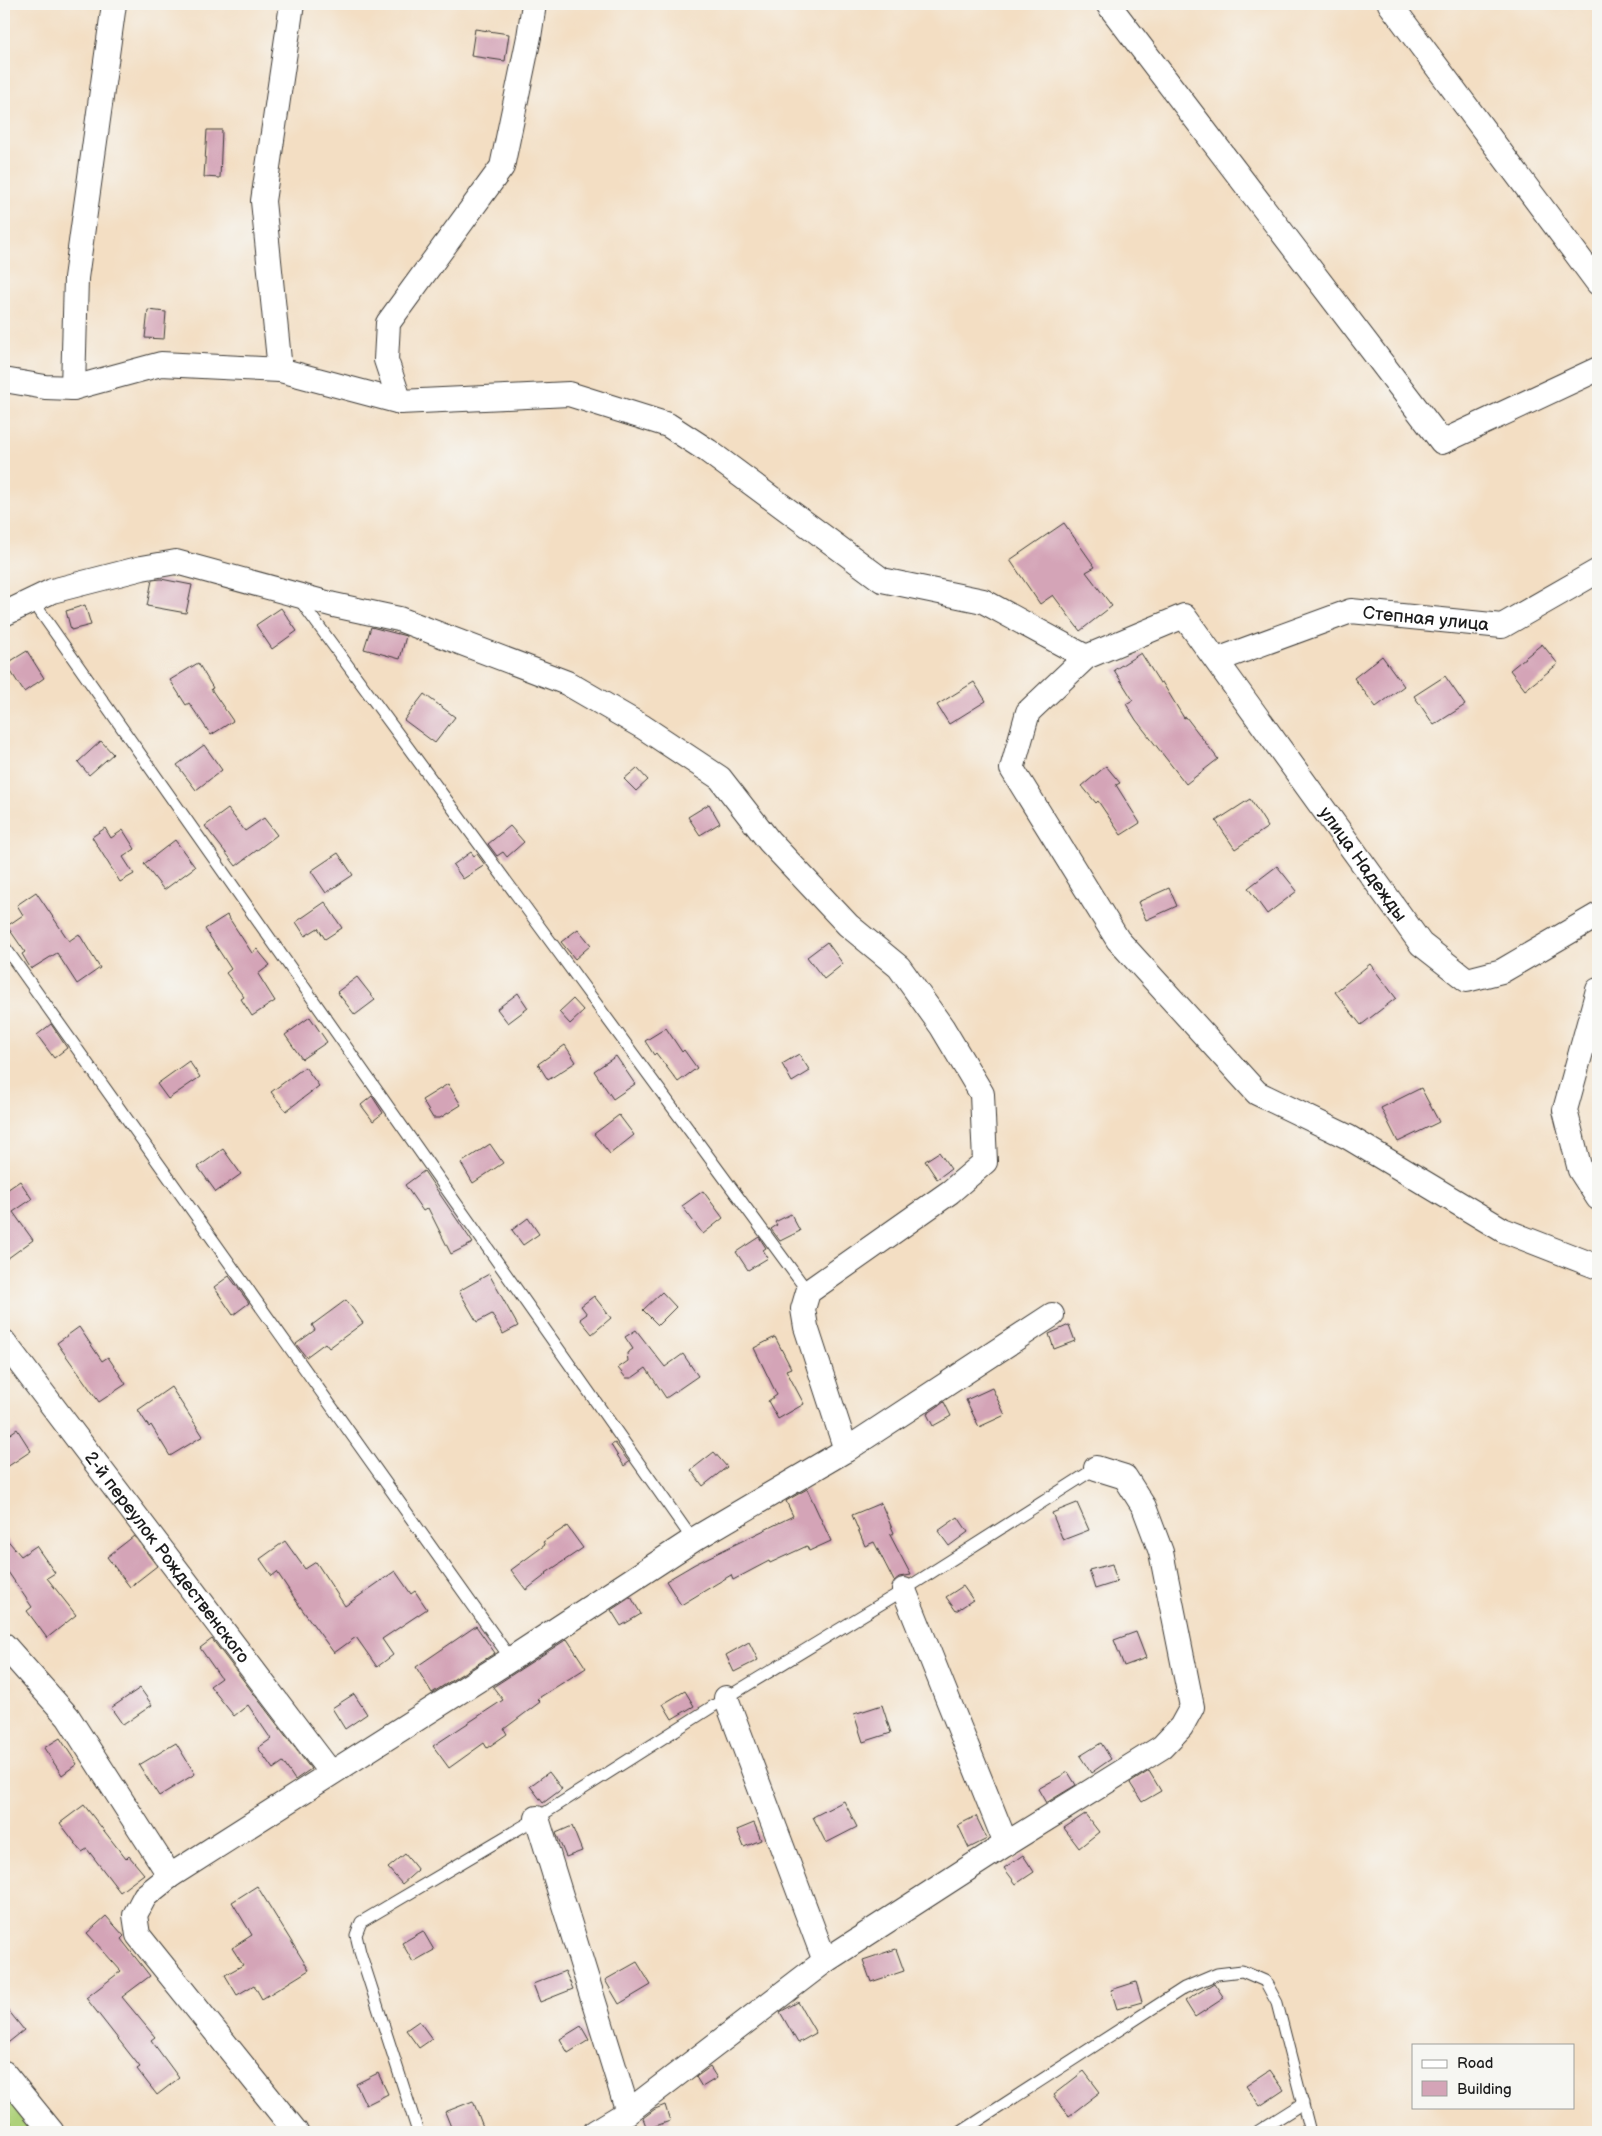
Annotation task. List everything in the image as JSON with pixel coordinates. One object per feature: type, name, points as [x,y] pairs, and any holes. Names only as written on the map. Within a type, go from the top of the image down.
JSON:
[{"type":"street","points":[[73,388],[76,278],[114,4]]},
{"type":"street","points":[[280,370],[262,200],[292,4]]},
{"type":"street","points":[[400,402],[386,360],[388,323],[502,167],[534,4]]},
{"type":"street","points":[[1108,4],[1442,442],[1598,369]]},
{"type":"street","points":[[1390,4],[1598,283]]},
{"type":"street","points":[[4,380],[45,387],[73,388],[161,364],[280,370],[400,402],[569,394],[668,425],[708,451],[882,580],[983,602],[1086,657],[1028,712],[1012,769],[1118,940],[1257,1093],[1348,1137],[1503,1230],[1598,1267]]},
{"type":"street","points":[[4,614],[52,591],[142,568],[176,562],[334,605],[399,618],[567,683],[643,727],[720,778],[769,842],[848,925],[899,967],[942,1027],[982,1094],[985,1162],[950,1192],[808,1292],[803,1308],[806,1327],[846,1450]]},
{"type":"street","name":"Степная улица","points":[[1216,660],[1351,611],[1502,626],[1598,571]]},
{"type":"street","name":"улица Надежды","points":[[1086,657],[1184,616],[1421,944],[1467,980],[1502,971],[1598,916]]},
{"type":"street","points":[[1598,990],[1565,1110],[1580,1170],[1598,1198]]},
{"type":"street","points":[[296,2132],[138,1935],[136,1916],[145,1896],[170,1876],[511,1659],[693,1540],[846,1450],[1052,1316]]},
{"type":"street","name":"2-й переулок Рождественского","points":[[7,1355],[330,1774]]},
{"type":"street","points":[[594,2132],[628,2112],[825,1961],[1006,1844],[1162,1747],[1181,1727],[1192,1708],[1161,1552],[1144,1507],[1125,1477],[1096,1468]]},
{"type":"street","points":[[904,1590],[1006,1844]]},
{"type":"street","points":[[4,1645],[68,1717],[170,1876]]},
{"type":"street","points":[[726,1698],[825,1961]]},
{"type":"street","points":[[537,1818],[628,2112]]},
{"type":"street","points":[[4,2073],[52,2132]]},
{"type":"lane","points":[[295,593],[808,1292]]},
{"type":"lane","points":[[32,600],[693,1540]]},
{"type":"lane","points":[[4,946],[511,1659]]},
{"type":"lane","points":[[418,2132],[360,1952],[356,1935],[361,1922],[537,1818],[726,1698],[904,1590],[1096,1468]]},
{"type":"lane","points":[[961,2132],[1184,1988],[1217,1974],[1242,1971],[1265,1981],[1277,2003],[1310,2132]]},
{"type":"lane","points":[[1257,2132],[1303,2104]]},
{"type":"path","points":[[4,2115],[18,2132]]},
{"type":"green space","points":[[4,2084],[42,2132],[4,2132]]},
{"type":"building","points":[[475,29],[509,34],[505,61],[471,56]]},
{"type":"building","points":[[207,130],[222,130],[220,178],[204,177]]},
{"type":"building","points":[[148,310],[166,312],[164,339],[145,338]]},
{"type":"building","points":[[1064,523],[1095,567],[1086,572],[1112,606],[1080,631],[1053,595],[1040,604],[1010,560]]},
{"type":"building","points":[[161,579],[192,585],[186,613],[147,606],[152,580]]},
{"type":"building","points":[[85,605],[91,625],[71,630],[66,611]]},
{"type":"building","points":[[281,608],[297,631],[272,649],[256,625]]},
{"type":"building","points":[[371,627],[406,636],[400,659],[364,649]]},
{"type":"building","points":[[1542,644],[1558,664],[1525,690],[1510,670]]},
{"type":"building","points":[[27,651],[44,678],[24,692],[6,664]]},
{"type":"building","points":[[1141,653],[1160,683],[1162,682],[1184,718],[1186,717],[1218,759],[1186,784],[1136,720],[1126,704],[1133,700],[1114,670]]},
{"type":"building","points":[[1382,656],[1404,686],[1376,707],[1354,678]]},
{"type":"building","points":[[198,663],[213,688],[211,689],[233,721],[211,735],[189,703],[186,705],[170,680]]},
{"type":"building","points":[[1445,676],[1465,705],[1434,725],[1414,696]]},
{"type":"building","points":[[974,682],[986,701],[949,724],[937,705]]},
{"type":"building","points":[[424,694],[455,717],[435,743],[404,720]]},
{"type":"building","points":[[101,741],[113,754],[89,775],[78,762]]},
{"type":"building","points":[[204,745],[222,770],[196,790],[177,765]]},
{"type":"building","points":[[1106,766],[1120,783],[1116,785],[1140,823],[1121,835],[1098,801],[1096,803],[1082,786]]},
{"type":"building","points":[[637,768],[648,780],[636,791],[624,779]]},
{"type":"building","points":[[1250,799],[1268,827],[1235,849],[1216,821]]},
{"type":"building","points":[[709,804],[720,823],[700,835],[688,817]]},
{"type":"building","points":[[228,809],[245,831],[264,818],[277,835],[236,866],[205,826]]},
{"type":"building","points":[[510,826],[524,842],[507,857],[503,852],[497,856],[488,844]]},
{"type":"building","points":[[105,828],[111,838],[123,830],[135,849],[123,857],[134,874],[120,882],[92,837]]},
{"type":"building","points":[[175,840],[195,867],[164,890],[144,864]]},
{"type":"building","points":[[471,852],[474,856],[477,854],[485,865],[463,879],[453,865]]},
{"type":"building","points":[[338,853],[353,875],[326,893],[311,871]]},
{"type":"building","points":[[1277,866],[1297,891],[1267,914],[1248,888]]},
{"type":"building","points":[[1169,888],[1177,906],[1146,920],[1138,902]]},
{"type":"building","points":[[36,892],[69,941],[79,934],[100,968],[77,984],[57,953],[31,969],[22,954],[25,952],[7,926],[23,915],[17,905]]},
{"type":"building","points":[[325,902],[342,928],[325,939],[318,928],[305,936],[296,922]]},
{"type":"building","points":[[227,915],[252,953],[257,949],[270,965],[258,974],[275,1001],[252,1016],[241,999],[244,997],[226,973],[231,969],[205,929]]},
{"type":"building","points":[[578,929],[591,945],[575,959],[561,942]]},
{"type":"building","points":[[827,942],[843,964],[824,979],[807,957]]},
{"type":"building","points":[[1370,964],[1396,998],[1361,1025],[1335,992]]},
{"type":"building","points":[[357,977],[375,1000],[355,1015],[337,992]]},
{"type":"building","points":[[518,993],[528,1008],[508,1023],[497,1009]]},
{"type":"building","points":[[573,999],[584,1011],[570,1024],[559,1012]]},
{"type":"building","points":[[310,1017],[327,1042],[302,1059],[285,1035]]},
{"type":"building","points":[[51,1024],[67,1048],[54,1058],[37,1035]]},
{"type":"building","points":[[666,1028],[682,1052],[684,1050],[697,1068],[678,1082],[656,1053],[654,1055],[645,1041]]},
{"type":"building","points":[[565,1045],[576,1062],[548,1080],[538,1064]]},
{"type":"building","points":[[799,1054],[810,1071],[792,1082],[782,1064]]},
{"type":"building","points":[[616,1056],[635,1084],[613,1099],[594,1071]]},
{"type":"building","points":[[189,1061],[200,1077],[168,1099],[157,1084]]},
{"type":"building","points":[[305,1067],[319,1086],[286,1111],[271,1092]]},
{"type":"building","points":[[448,1084],[461,1105],[440,1118],[433,1118],[422,1100]]},
{"type":"building","points":[[1421,1088],[1439,1122],[1398,1142],[1381,1108]]},
{"type":"building","points":[[372,1096],[383,1113],[373,1121],[361,1105]]},
{"type":"building","points":[[619,1115],[634,1135],[610,1154],[594,1134]]},
{"type":"building","points":[[490,1144],[503,1163],[473,1183],[461,1163]]},
{"type":"building","points":[[223,1149],[241,1174],[216,1192],[198,1167]]},
{"type":"building","points":[[939,1152],[951,1169],[937,1179],[925,1161]]},
{"type":"building","points":[[424,1171],[473,1243],[451,1254],[428,1208],[423,1211],[405,1185]]},
{"type":"building","points":[[20,1181],[32,1199],[13,1212],[33,1240],[4,1261],[4,1192]]},
{"type":"building","points":[[703,1191],[723,1218],[703,1234],[682,1206]]},
{"type":"building","points":[[791,1214],[800,1231],[780,1241],[771,1229],[777,1225],[775,1222]]},
{"type":"building","points":[[528,1218],[539,1234],[523,1245],[512,1230]]},
{"type":"building","points":[[759,1237],[766,1248],[763,1250],[768,1258],[748,1270],[736,1252]]},
{"type":"building","points":[[489,1274],[518,1326],[503,1334],[492,1314],[477,1322],[459,1291]]},
{"type":"building","points":[[229,1276],[249,1303],[233,1315],[214,1287]]},
{"type":"building","points":[[662,1292],[676,1307],[658,1325],[643,1310]]},
{"type":"building","points":[[594,1296],[611,1318],[592,1334],[580,1319],[587,1314],[581,1306]]},
{"type":"building","points":[[346,1300],[363,1323],[329,1348],[325,1343],[306,1357],[296,1344],[315,1330],[312,1325]]},
{"type":"building","points":[[1069,1325],[1075,1341],[1054,1349],[1049,1334]]},
{"type":"building","points":[[79,1327],[102,1361],[108,1357],[126,1384],[99,1402],[57,1343]]},
{"type":"building","points":[[636,1330],[665,1367],[683,1354],[698,1376],[666,1398],[646,1368],[632,1378],[626,1378],[618,1368],[628,1361],[627,1353],[633,1349],[625,1337]]},
{"type":"building","points":[[775,1337],[791,1368],[786,1370],[804,1404],[778,1419],[768,1401],[777,1395],[754,1348]]},
{"type":"building","points":[[171,1387],[203,1436],[170,1456],[151,1425],[149,1427],[138,1410]]},
{"type":"building","points":[[992,1388],[1005,1415],[979,1427],[966,1400]]},
{"type":"building","points":[[944,1402],[951,1416],[933,1426],[927,1414]]},
{"type":"building","points":[[17,1429],[31,1451],[4,1469],[4,1438]]},
{"type":"building","points":[[615,1443],[629,1462],[624,1466],[611,1445]]},
{"type":"building","points":[[714,1452],[727,1467],[703,1486],[691,1470]]},
{"type":"building","points":[[807,1489],[831,1541],[809,1551],[807,1546],[770,1563],[769,1561],[733,1580],[731,1575],[681,1605],[666,1581],[695,1564],[793,1516],[786,1501]]},
{"type":"building","points":[[881,1503],[894,1533],[890,1535],[911,1575],[899,1577],[894,1581],[874,1542],[865,1546],[852,1515]]},
{"type":"building","points":[[1077,1503],[1089,1530],[1063,1540],[1052,1513]]},
{"type":"building","points":[[958,1517],[968,1532],[949,1546],[938,1531]]},
{"type":"building","points":[[567,1526],[583,1548],[546,1573],[526,1590],[511,1570],[545,1545],[543,1542]]},
{"type":"building","points":[[4,1536],[21,1556],[36,1546],[55,1573],[47,1578],[76,1615],[47,1638],[27,1611],[32,1607],[4,1566]]},
{"type":"building","points":[[134,1536],[157,1566],[130,1587],[107,1557]]},
{"type":"building","points":[[285,1541],[305,1569],[316,1562],[345,1606],[395,1571],[411,1594],[415,1591],[427,1609],[382,1639],[393,1655],[377,1667],[356,1637],[334,1653],[277,1572],[272,1576],[260,1559]]},
{"type":"building","points":[[1112,1564],[1117,1582],[1095,1589],[1089,1570]]},
{"type":"building","points":[[963,1586],[973,1600],[956,1611],[946,1597]]},
{"type":"building","points":[[631,1597],[641,1614],[621,1626],[611,1610]]},
{"type":"building","points":[[476,1626],[495,1653],[432,1693],[416,1667]]},
{"type":"building","points":[[1136,1632],[1146,1658],[1124,1666],[1114,1640]]},
{"type":"building","points":[[212,1639],[311,1769],[295,1780],[283,1762],[273,1769],[258,1748],[271,1739],[248,1705],[234,1716],[210,1686],[221,1678],[200,1648]]},
{"type":"building","points":[[567,1639],[586,1668],[537,1699],[540,1702],[504,1729],[507,1734],[487,1748],[484,1743],[449,1768],[433,1746],[503,1700],[493,1687]]},
{"type":"building","points":[[749,1642],[758,1660],[734,1672],[726,1655]]},
{"type":"building","points":[[140,1688],[152,1705],[123,1725],[111,1708]]},
{"type":"building","points":[[685,1691],[694,1706],[672,1719],[663,1704]]},
{"type":"building","points":[[354,1694],[367,1714],[345,1729],[332,1708]]},
{"type":"building","points":[[882,1705],[891,1733],[863,1742],[854,1714]]},
{"type":"building","points":[[60,1738],[77,1764],[62,1775],[44,1748]]},
{"type":"building","points":[[176,1743],[195,1774],[159,1796],[139,1765]]},
{"type":"building","points":[[1101,1743],[1111,1759],[1091,1773],[1080,1756]]},
{"type":"building","points":[[1149,1771],[1161,1791],[1142,1802],[1130,1783]]},
{"type":"building","points":[[549,1772],[562,1789],[543,1803],[530,1786]]},
{"type":"building","points":[[1068,1772],[1076,1785],[1046,1803],[1038,1789]]},
{"type":"building","points":[[844,1801],[857,1827],[826,1843],[813,1817]]},
{"type":"building","points":[[84,1805],[126,1859],[129,1856],[144,1874],[120,1892],[87,1849],[82,1852],[60,1823]]},
{"type":"building","points":[[1085,1814],[1099,1832],[1079,1848],[1064,1828]]},
{"type":"building","points":[[976,1816],[987,1839],[969,1848],[958,1825]]},
{"type":"building","points":[[754,1823],[761,1840],[744,1847],[737,1830]]},
{"type":"building","points":[[572,1826],[582,1851],[566,1857],[556,1833]]},
{"type":"building","points":[[405,1854],[418,1870],[402,1884],[388,1868]]},
{"type":"building","points":[[1023,1855],[1034,1872],[1016,1884],[1004,1868]]},
{"type":"building","points":[[257,1886],[309,1970],[262,1999],[254,1985],[237,1995],[225,1975],[243,1965],[232,1948],[252,1935],[232,1902]]},
{"type":"building","points":[[106,1916],[124,1936],[121,1939],[150,1976],[122,1997],[155,2037],[151,2040],[179,2078],[157,2095],[137,2069],[140,2067],[86,1998],[121,1971],[87,1933]]},
{"type":"building","points":[[423,1931],[434,1950],[413,1962],[402,1943]]},
{"type":"building","points":[[896,1949],[904,1971],[871,1982],[863,1960]]},
{"type":"building","points":[[637,1962],[651,1985],[619,2004],[605,1980]]},
{"type":"building","points":[[565,1971],[573,1989],[540,2002],[533,1984]]},
{"type":"building","points":[[1136,1982],[1142,2002],[1117,2009],[1111,1990]]},
{"type":"building","points":[[1214,1983],[1224,1998],[1195,2017],[1185,2001]]},
{"type":"building","points":[[798,2002],[816,2033],[798,2043],[780,2012]]},
{"type":"building","points":[[4,2005],[24,2030],[4,2046]]},
{"type":"building","points":[[419,2021],[432,2039],[419,2048],[406,2030]]},
{"type":"building","points":[[581,2026],[589,2040],[568,2053],[560,2039]]},
{"type":"building","points":[[710,2067],[717,2078],[702,2087],[696,2077]]},
{"type":"building","points":[[1270,2070],[1284,2090],[1260,2106],[1246,2086]]},
{"type":"building","points":[[1084,2071],[1100,2092],[1069,2116],[1053,2095]]},
{"type":"building","points":[[378,2073],[388,2094],[366,2105],[356,2084]]},
{"type":"building","points":[[473,2101],[485,2132],[453,2132],[445,2112]]},
{"type":"building","points":[[665,2105],[670,2121],[647,2129],[643,2118],[655,2109]]}]
